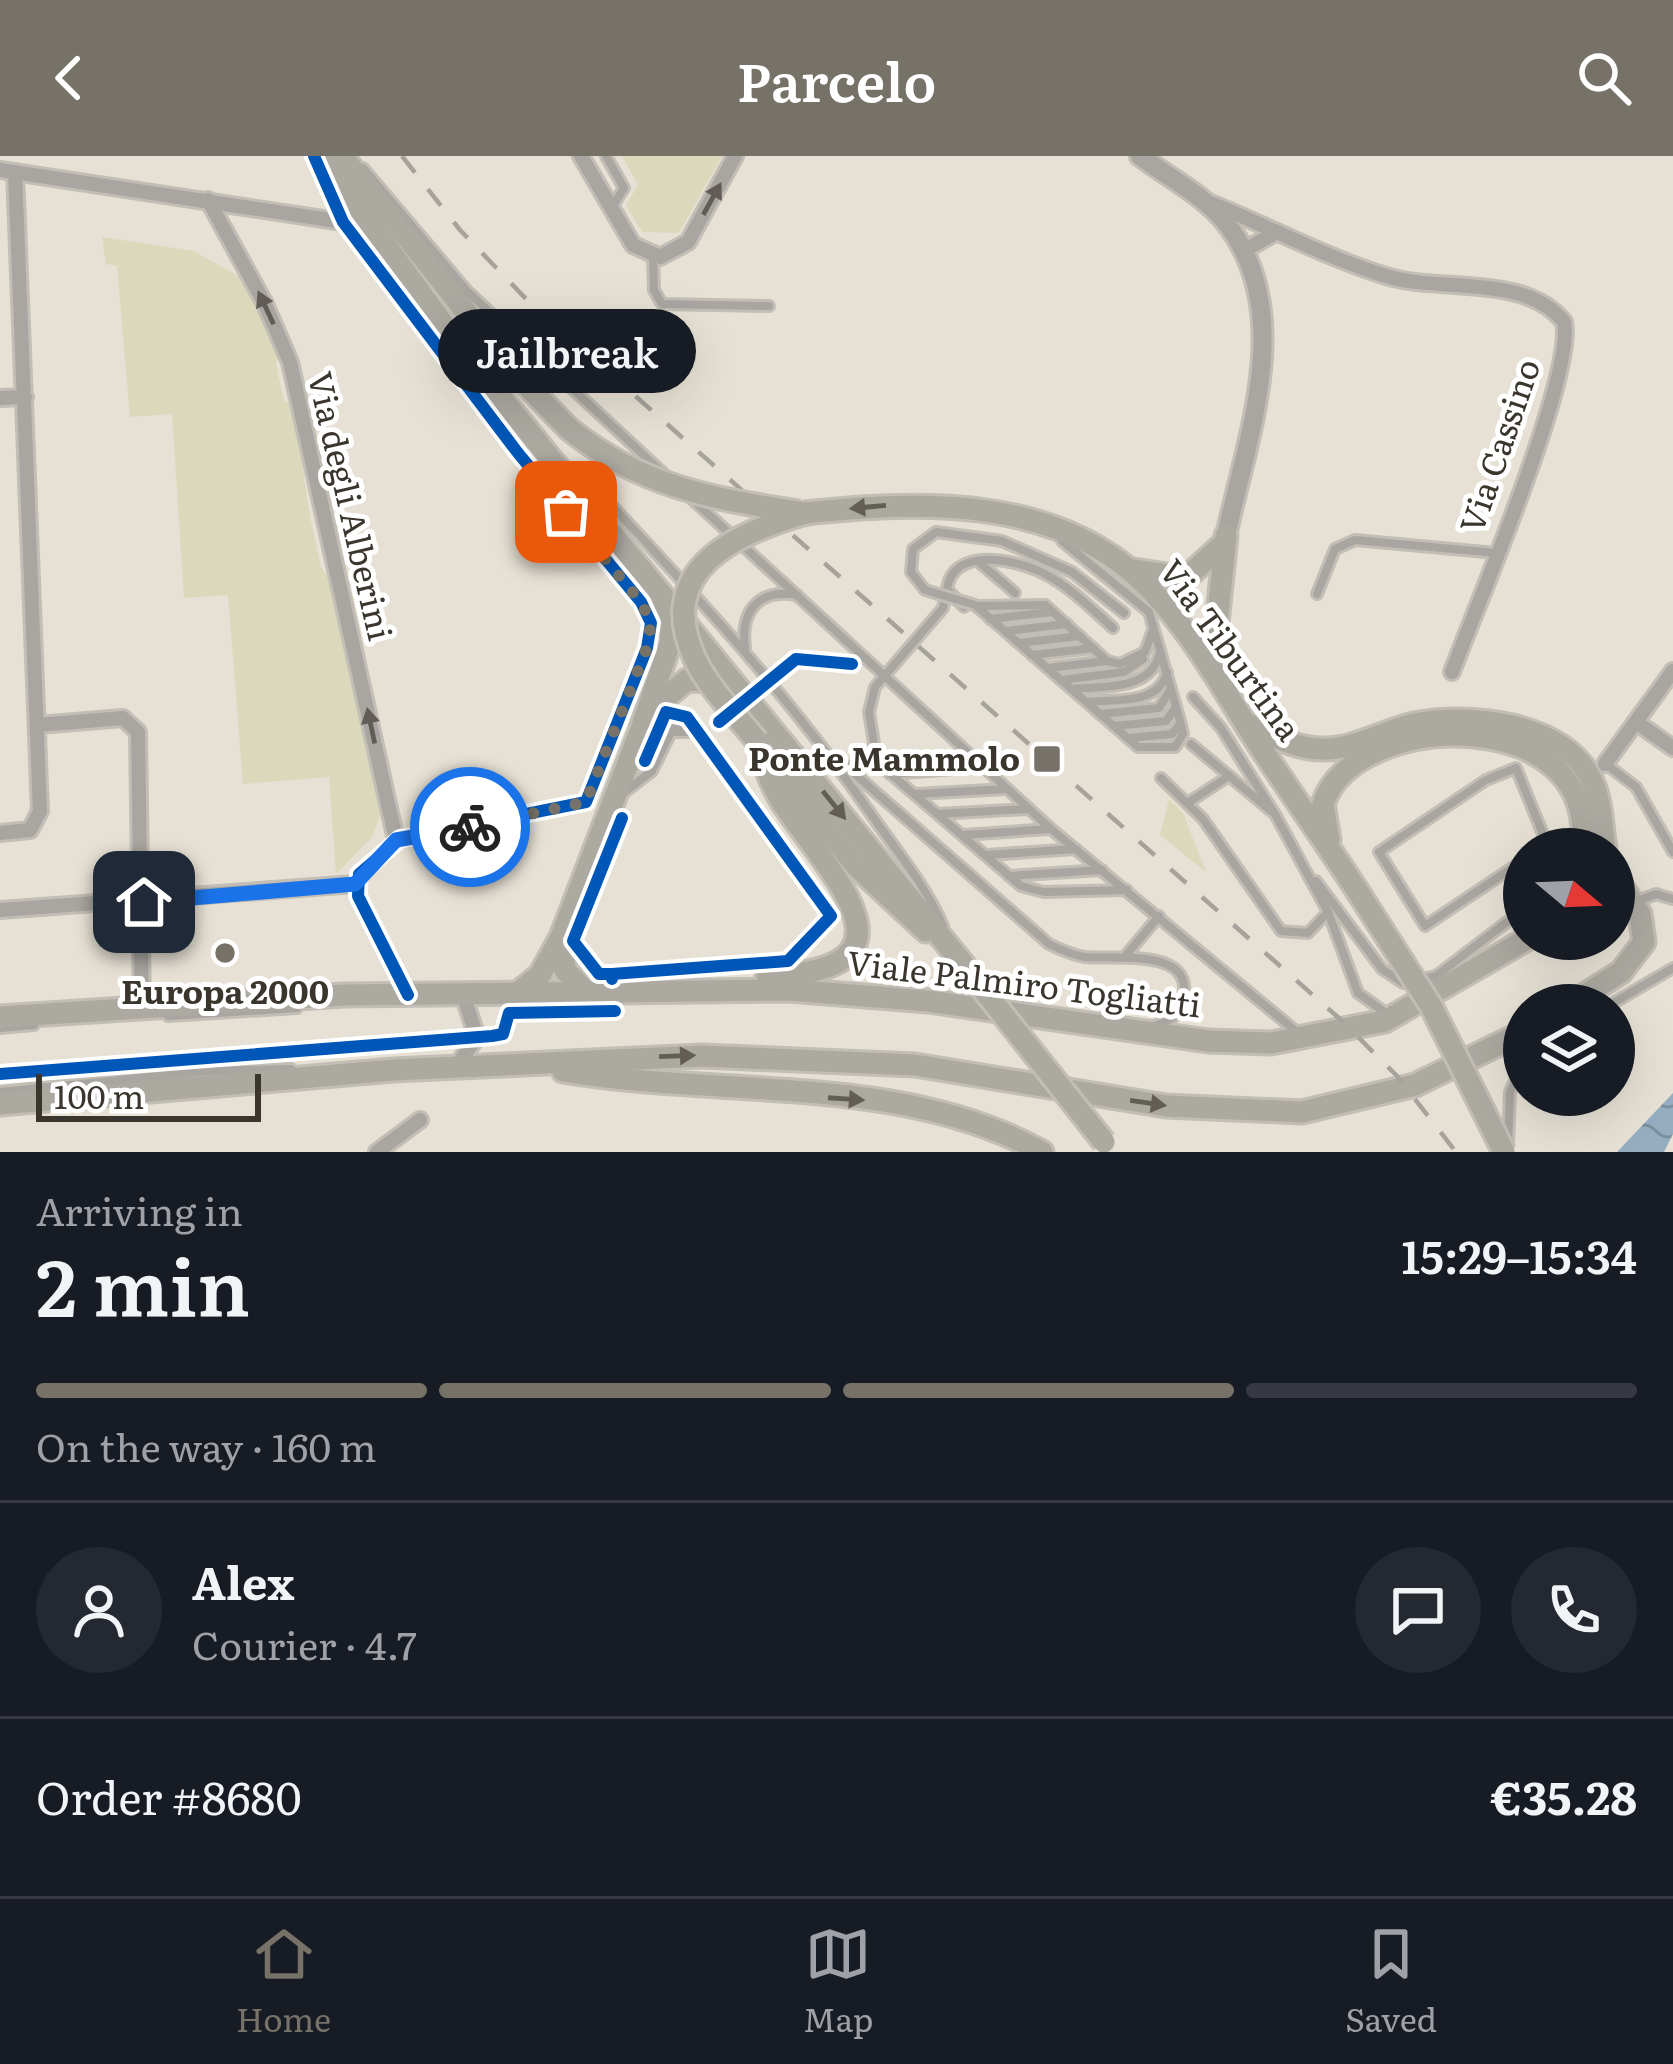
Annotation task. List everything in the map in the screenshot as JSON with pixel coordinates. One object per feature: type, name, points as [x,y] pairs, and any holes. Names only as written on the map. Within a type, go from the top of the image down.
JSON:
[{"type":"main road","points":[[318,156],[462,350],[656,583],[1108,1147]]},
{"type":"main road","name":"Via Tiburtina","points":[[344,156],[514,372],[568,429],[612,461],[659,484],[713,500],[806,513],[941,503],[1022,518],[1126,568],[1156,596],[1231,698],[1332,852],[1431,1006],[1506,1152]]},
{"type":"main road","points":[[806,513],[749,530],[722,545],[698,573],[688,598],[687,631],[697,662],[757,741],[775,789],[893,906],[955,954]]},
{"type":"main road","points":[[1126,568],[1166,579],[1186,578],[1206,566],[1226,536]]},
{"type":"main road","points":[[1226,536],[1217,623],[1231,698]]},
{"type":"main road","points":[[518,993],[539,975],[561,937],[640,732],[670,640],[669,617],[656,583]]},
{"type":"main road","points":[[640,732],[664,693],[687,680],[717,679],[745,698]]},
{"type":"main road","points":[[1245,723],[1319,749],[1436,722],[1480,722],[1527,732],[1565,750],[1585,769],[1598,799],[1602,828]]},
{"type":"main road","points":[[1332,852],[1323,804],[1343,772],[1390,747],[1449,736],[1503,742],[1561,769],[1580,802],[1581,828]]},
{"type":"main road","points":[[681,991],[726,977],[820,973],[844,957],[855,933],[854,906],[814,830]]},
{"type":"main road","points":[[1635,918],[1645,929],[1635,956]]},
{"type":"main road","points":[[561,937],[565,970],[586,992]]},
{"type":"main road","name":"Viale Palmiro Togliatti","points":[[0,1017],[344,995],[681,991],[886,996],[1239,1043],[1309,1039],[1394,1017],[1503,955]]},
{"type":"main road","points":[[1602,984],[1632,960]]},
{"type":"main road","points":[[0,1104],[393,1070],[703,1056],[915,1065],[1148,1104],[1269,1113],[1332,1108],[1397,1091],[1503,1042]]},
{"type":"main road","points":[[521,1064],[658,1084],[921,1106],[989,1126],[1042,1152]]},
{"type":"street","points":[[0,910],[355,884],[396,840],[586,802],[647,648],[651,623],[641,602],[518,453],[343,222],[318,156]]},
{"type":"street","points":[[581,156],[633,245],[652,256],[675,254],[688,242],[736,156]]},
{"type":"street","points":[[1140,156],[1201,199],[1232,234],[1243,251],[1261,309],[1263,360],[1226,536]]},
{"type":"street","points":[[0,833],[25,832],[38,822],[25,397],[8,171],[343,222]]},
{"type":"street","name":"Via Cassino","points":[[1201,199],[1389,278],[1509,293],[1561,316],[1566,338],[1559,374],[1452,672]]},
{"type":"street","name":"Via degli Alberini","points":[[208,200],[264,302],[290,362],[396,840]]},
{"type":"street","points":[[1232,234],[1253,220]]},
{"type":"street","points":[[1243,251],[1277,232]]},
{"type":"street","points":[[0,398],[25,397]]},
{"type":"street","points":[[1605,764],[1673,671]]},
{"type":"street","points":[[38,725],[124,718],[136,727],[144,902],[142,1008]]},
{"type":"street","points":[[1636,722],[1673,748]]},
{"type":"street","points":[[355,884],[409,995]]},
{"type":"street","points":[[456,1067],[477,1037],[463,994]]},
{"type":"street","points":[[376,1152],[420,1120]]},
{"type":"lane","points":[[344,156],[380,182],[468,292],[1007,789],[1269,1014],[1309,1039]]},
{"type":"lane","points":[[606,156],[624,188],[611,208]]},
{"type":"lane","points":[[652,256],[654,290],[662,304],[769,306]]},
{"type":"lane","points":[[538,443],[598,491],[745,648],[825,748],[930,896],[955,954]]},
{"type":"lane","points":[[1022,518],[1094,562],[1152,617],[1155,667],[1132,683],[1071,690]]},
{"type":"lane","points":[[1107,661],[1041,604],[969,606],[923,589],[910,572],[913,549],[935,532],[1001,542],[1082,578],[1124,613]]},
{"type":"lane","points":[[1317,593],[1335,549],[1355,540],[1496,554]]},
{"type":"lane","points":[[977,560],[1015,593]]},
{"type":"lane","points":[[1113,628],[1039,571],[977,560],[955,567],[943,608],[873,693],[870,719],[878,758],[890,774],[1027,890],[1128,890]]},
{"type":"lane","points":[[946,589],[1005,632],[1127,738],[1148,750],[1175,747],[1183,734],[1156,645]]},
{"type":"lane","points":[[745,648],[744,622],[755,604],[775,593],[798,595]]},
{"type":"lane","points":[[989,620],[1054,612]]},
{"type":"lane","points":[[1005,632],[1067,624]]},
{"type":"lane","points":[[1018,643],[1081,636]]},
{"type":"lane","points":[[1046,668],[1133,661],[1156,645]]},
{"type":"lane","points":[[1059,680],[1120,672],[1142,661],[1156,645]]},
{"type":"lane","points":[[1031,655],[1093,648]]},
{"type":"lane","points":[[1085,702],[1147,697],[1160,688],[1167,673]]},
{"type":"lane","points":[[1099,714],[1159,708],[1171,687]]},
{"type":"lane","points":[[1193,697],[1221,728],[1276,816],[1328,912],[1358,993],[1394,1017]]},
{"type":"lane","points":[[1113,726],[1163,721],[1176,705]]},
{"type":"lane","points":[[1127,738],[1172,734],[1180,722]]},
{"type":"lane","points":[[615,798],[634,788],[655,765],[671,731],[688,732]]},
{"type":"lane","points":[[1191,744],[1276,816]]},
{"type":"lane","points":[[825,748],[1042,940],[1076,955],[1126,955],[1166,965],[1184,988],[1173,1018],[1132,1029]]},
{"type":"lane","points":[[1605,764],[1636,788],[1673,853]]},
{"type":"lane","points":[[890,774],[983,767]]},
{"type":"lane","points":[[1503,874],[1425,926],[1379,852],[1486,780],[1516,767],[1538,828]]},
{"type":"lane","points":[[1189,802],[1229,776]]},
{"type":"lane","points":[[1162,778],[1189,802],[1282,932],[1308,933],[1328,912]]},
{"type":"lane","points":[[914,794],[1007,789]]},
{"type":"lane","points":[[936,814],[1029,809]]},
{"type":"lane","points":[[961,835],[1052,829]]},
{"type":"lane","points":[[984,856],[1076,849]]},
{"type":"lane","points":[[1300,862],[1382,969],[1403,983],[1436,976],[1503,926]]},
{"type":"lane","points":[[1008,876],[1103,870]]},
{"type":"lane","points":[[1635,900],[1656,894],[1673,899]]},
{"type":"lane","points":[[1126,955],[1159,916]]},
{"type":"lane","points":[[1635,990],[1673,968]]},
{"type":"lane","name":"Viale Palmiro Togliatti","points":[[0,1028],[272,1013],[344,995]]},
{"type":"lane","points":[[0,1092],[241,1068],[393,1070]]},
{"type":"lane","points":[[1506,1152],[1508,1116]]},
{"type":"green space","points":[[622,156],[722,156],[679,233],[642,232],[626,205],[638,185]]},
{"type":"green space","points":[[102,237],[194,251],[240,277],[280,353],[276,364],[284,401],[293,404],[310,516],[321,567],[331,582],[380,816],[372,837],[336,874],[329,777],[243,784],[228,595],[184,598],[172,414],[130,417],[117,266],[106,264]]},
{"type":"green space","points":[[1169,799],[1183,813],[1206,872],[1160,835]]},
{"type":"water","points":[[1673,1093],[1673,1134],[1664,1152],[1617,1152]]},
{"type":"railway","points":[[402,156],[460,230],[529,302],[1340,1019],[1397,1076],[1456,1152]]},
{"type":"cycle path","points":[[314,156],[343,222],[518,453],[641,602],[651,623],[647,648],[586,802],[400,839],[359,874],[358,896],[408,995]]},
{"type":"cycle path","points":[[719,722],[796,659],[852,664]]},
{"type":"cycle path","points":[[612,979],[612,974],[788,961],[831,916],[687,717],[666,712],[645,761]]},
{"type":"cycle path","points":[[612,974],[599,974],[573,941],[622,818]]},
{"type":"cycle path","points":[[0,1074],[492,1036],[503,1034],[509,1013],[615,1011]]},
{"type":"way so far","points":[[470,827],[586,802],[647,648],[651,623],[647,611],[566,512]]},
{"type":"place","name":"Jailbreak","points":[[566,512]]},
{"type":"place","name":"Ponte Mammolo","points":[[1047,759]]},
{"type":"place","name":"Europa 2000","points":[[225,953]]},
{"type":"route","points":[[144,902],[355,884],[368,864],[396,840],[470,827]]}]
